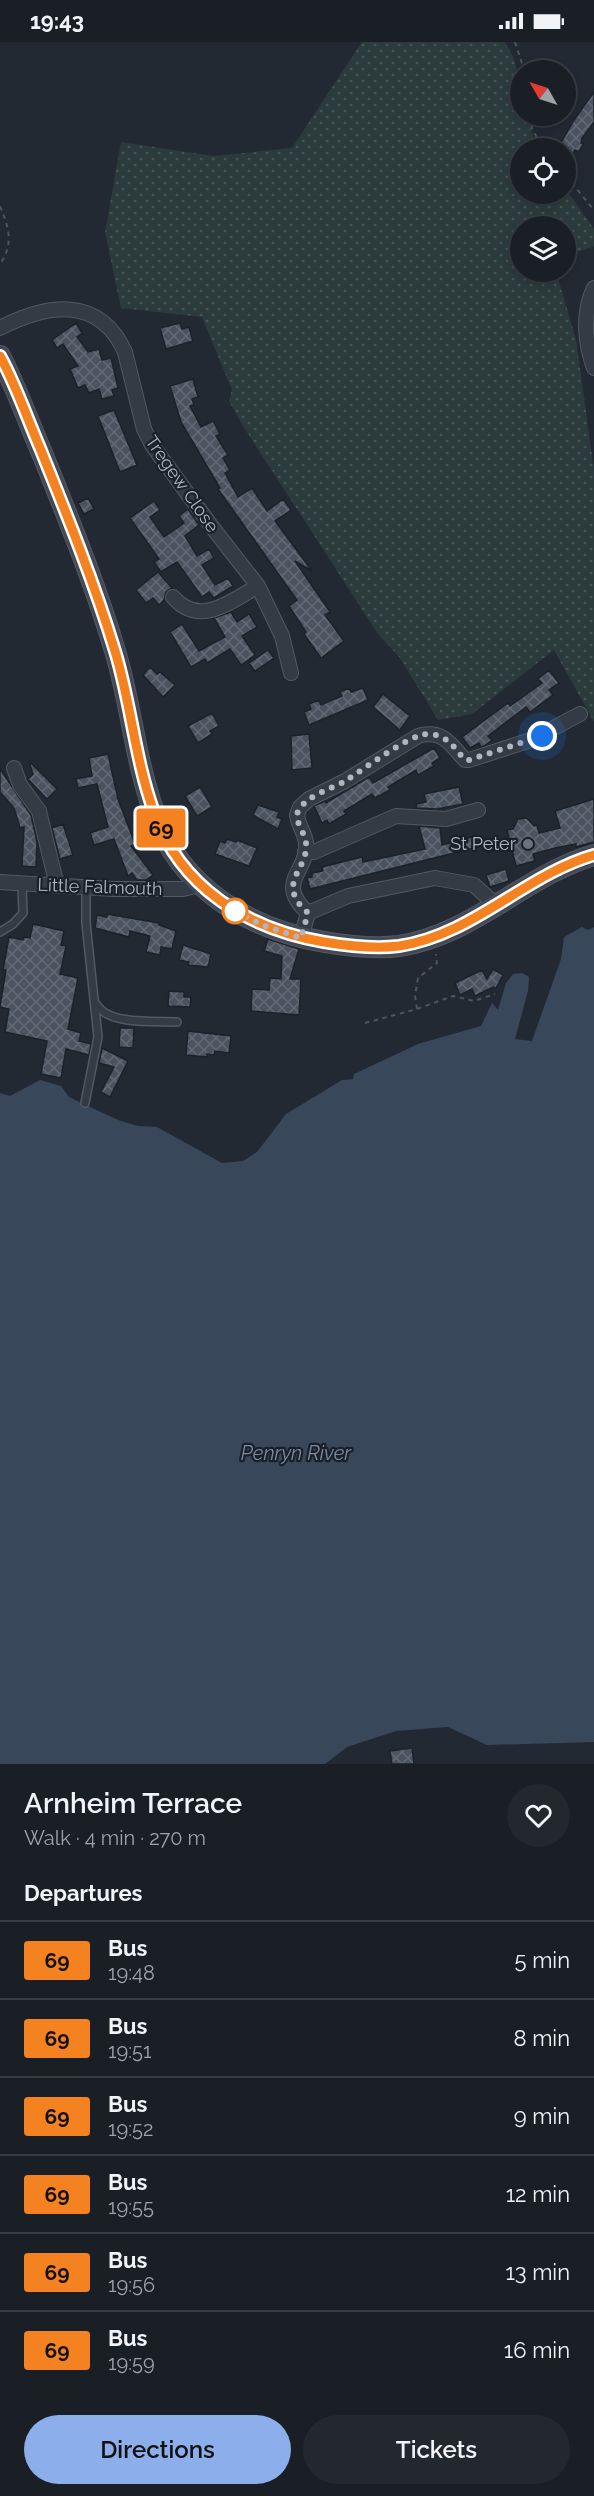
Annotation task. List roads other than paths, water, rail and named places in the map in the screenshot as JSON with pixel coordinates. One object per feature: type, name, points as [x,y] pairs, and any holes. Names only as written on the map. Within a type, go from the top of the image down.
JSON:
[{"type":"street","points":[[594,288],[589,300],[586,325],[588,350],[594,368]]},
{"type":"street","name":"Tregew Close","points":[[0,327],[31,313],[53,310],[90,313],[104,324],[125,352],[142,423],[152,445],[258,585],[282,636],[291,673]]},
{"type":"street","points":[[0,356],[71,525],[108,626],[123,678],[154,813],[173,851],[199,885],[219,902],[246,917],[301,938],[365,947],[399,946],[470,921],[555,869],[594,855]]},
{"type":"street","points":[[173,597],[186,608],[204,613],[214,611],[258,585]]},
{"type":"street","points":[[308,913],[301,906],[293,887],[294,876],[305,852],[306,841],[297,815],[304,803],[345,781],[418,736],[430,734],[444,738],[455,745],[465,760],[469,760],[531,740],[580,714]]},
{"type":"street","points":[[14,768],[20,785],[39,811],[57,886]]},
{"type":"street","points":[[305,852],[314,852],[396,816],[446,819],[478,810]]},
{"type":"street","points":[[308,913],[348,896],[435,878],[474,885],[496,905]]},
{"type":"street","name":"Little Falmouth","points":[[0,882],[86,888],[164,889],[199,885]]},
{"type":"street","points":[[301,938],[308,913]]},
{"type":"lane","points":[[0,932],[13,924],[23,913],[25,906],[22,884]]},
{"type":"lane","points":[[85,1103],[98,1045],[86,922],[86,888]]},
{"type":"lane","points":[[95,1002],[103,1012],[114,1018],[177,1022]]},
{"type":"water","name":"Penryn River","points":[[582,927],[588,930],[594,927],[594,1742],[487,1745],[448,1727],[396,1731],[347,1747],[325,1764],[0,1764],[0,1093],[10,1096],[40,1080],[61,1086],[69,1097],[118,1120],[138,1126],[157,1127],[222,1163],[243,1161],[257,1152],[286,1114],[342,1080],[353,1079],[354,1074],[418,1044],[481,1026],[492,1003],[498,1010],[506,983],[513,974],[522,973],[529,977],[528,991],[515,1039],[532,1041],[561,959],[564,937]]},
{"type":"place","name":"St Peter","points":[[528,844]]}]
